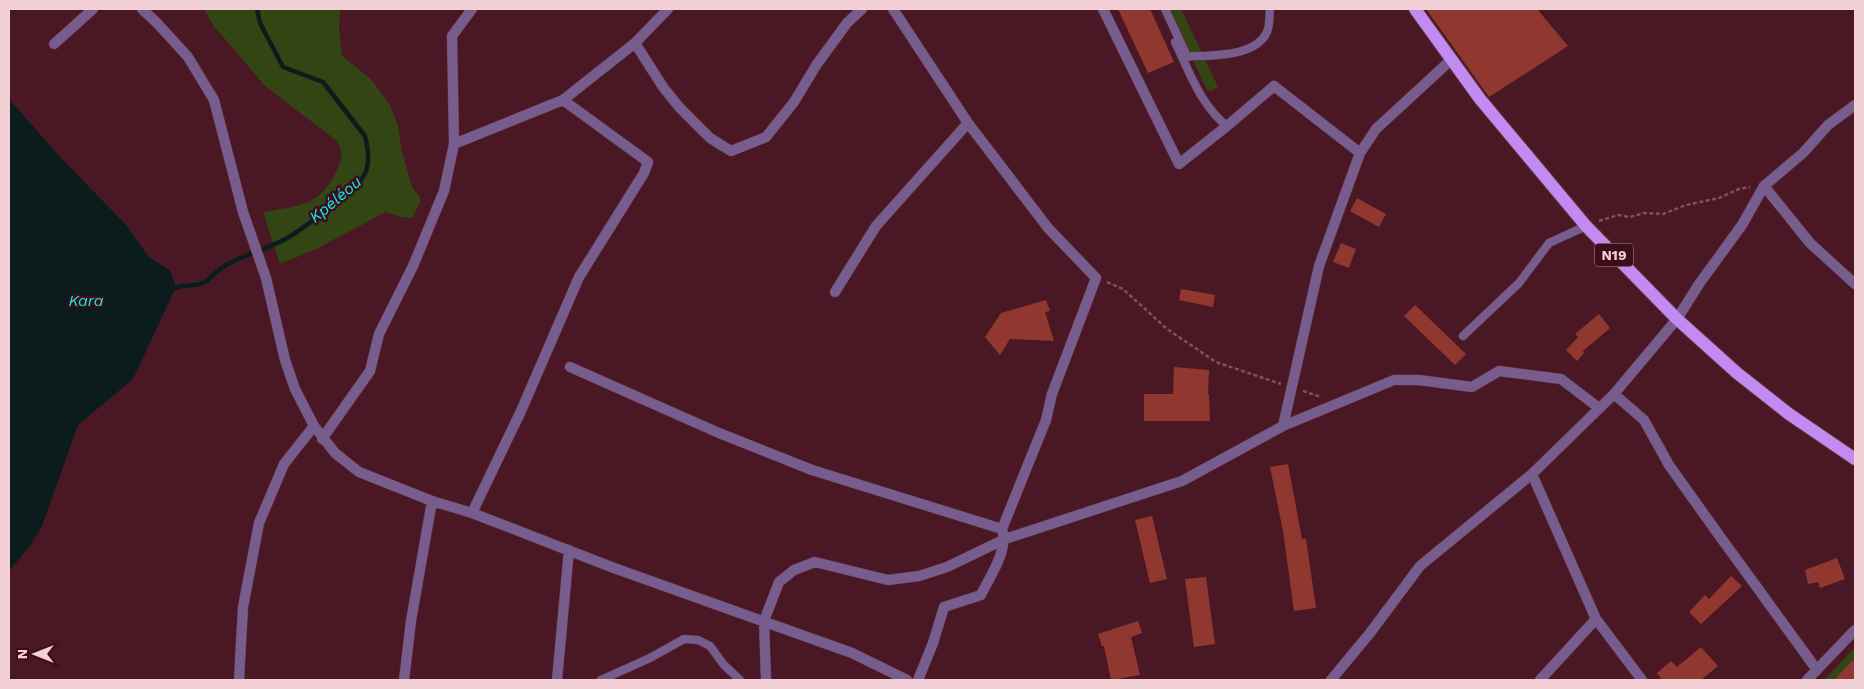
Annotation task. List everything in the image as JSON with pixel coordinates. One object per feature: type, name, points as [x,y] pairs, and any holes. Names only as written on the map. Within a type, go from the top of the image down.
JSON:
[{"type":"main road","name":"N19","points":[[1415,9],[1480,99],[1586,226],[1677,319],[1737,373],[1774,402],[1855,459]]},
{"type":"street","points":[[54,44],[93,9]]},
{"type":"street","points":[[142,9],[188,57],[214,100],[243,212],[266,278],[285,360],[295,389],[314,426],[335,453],[359,472],[432,501],[852,653],[907,680]]},
{"type":"street","points":[[322,438],[370,371],[379,334],[413,266],[444,191],[454,144],[452,36],[472,9]]},
{"type":"street","points":[[454,144],[563,100],[635,43],[668,9]]},
{"type":"street","points":[[635,43],[663,87],[679,107],[710,138],[731,151],[766,138],[794,102],[817,64],[846,24],[862,9]]},
{"type":"street","points":[[893,9],[968,122],[1048,228],[1096,278],[1052,394],[1046,420],[1003,534],[999,556],[981,595],[944,607],[933,643],[918,680]]},
{"type":"street","points":[[1103,9],[1179,164],[1274,86],[1360,153]]},
{"type":"street","points":[[1283,426],[1319,266],[1360,153],[1376,129],[1452,59]]},
{"type":"street","points":[[472,514],[521,411],[579,277],[644,173],[648,162],[563,100]]},
{"type":"street","points":[[1331,680],[1370,633],[1420,566],[1532,474],[1614,394],[1677,319],[1699,284],[1742,225],[1764,186],[1802,153],[1828,125],[1855,105]]},
{"type":"street","points":[[835,292],[876,226],[968,122]]},
{"type":"street","points":[[1764,186],[1810,243],[1855,284]]},
{"type":"street","points":[[570,367],[719,433],[812,470],[1003,534]]},
{"type":"street","points":[[766,680],[764,621],[779,582],[804,565],[815,562],[888,580],[919,576],[947,567],[1003,534],[1182,481],[1283,426],[1394,380],[1420,380],[1472,387],[1499,371],[1561,379],[1599,408]]},
{"type":"street","points":[[1614,394],[1644,420],[1680,480],[1817,670]]},
{"type":"street","points":[[239,680],[243,607],[258,523],[284,464],[314,426]]},
{"type":"street","points":[[1532,474],[1596,619],[1642,680]]},
{"type":"street","points":[[404,680],[411,621],[432,501]]},
{"type":"street","points":[[557,680],[569,550]]},
{"type":"street","points":[[1540,680],[1596,619]]},
{"type":"street","points":[[1807,680],[1855,630]]},
{"type":"lane","points":[[1165,9],[1206,105],[1227,126]]},
{"type":"lane","points":[[1185,58],[1212,56],[1249,48],[1262,39],[1267,31],[1270,9]]},
{"type":"lane","points":[[1175,42],[1185,58]]},
{"type":"lane","points":[[1463,336],[1481,321],[1518,283],[1549,243],[1586,226]]},
{"type":"lane","points":[[601,680],[650,658],[684,639],[698,640],[710,646],[724,665],[740,680]]},
{"type":"path","points":[[1586,226],[1618,215],[1630,217],[1644,213],[1663,214],[1686,205],[1719,198],[1744,188],[1764,186]]},
{"type":"path","points":[[1096,278],[1123,289],[1168,328],[1216,362],[1247,374],[1339,403]]},
{"type":"green space","points":[[204,9],[340,9],[339,29],[342,56],[371,79],[390,105],[398,126],[402,152],[412,187],[420,197],[420,203],[412,218],[386,212],[316,249],[280,264],[263,212],[296,206],[314,199],[322,193],[329,185],[341,161],[341,150],[337,141],[265,86],[213,25]]},
{"type":"green space","points":[[1169,9],[1181,9],[1218,87],[1211,91],[1207,90]]},
{"type":"green space","points":[[1855,647],[1855,680],[1824,680]]},
{"type":"water","name":"Kara","points":[[9,99],[63,160],[127,226],[148,256],[170,271],[176,287],[133,379],[78,425],[42,526],[30,546],[9,571]]},
{"type":"building","points":[[1118,9],[1150,9],[1174,62],[1148,73]]},
{"type":"building","points":[[1426,9],[1537,9],[1568,46],[1489,97]]},
{"type":"building","points":[[1357,198],[1386,214],[1379,227],[1350,211]]},
{"type":"building","points":[[1341,243],[1356,249],[1349,268],[1333,262]]},
{"type":"building","points":[[1181,289],[1215,295],[1213,307],[1179,300]]},
{"type":"building","points":[[1046,300],[1050,311],[1045,312],[1054,341],[1010,339],[1000,355],[985,337],[1001,313]]},
{"type":"building","points":[[1415,305],[1466,354],[1455,365],[1404,316]]},
{"type":"building","points":[[1599,314],[1610,328],[1583,351],[1584,353],[1577,361],[1566,350],[1578,337],[1575,334]]},
{"type":"building","points":[[1174,367],[1209,370],[1210,421],[1144,421],[1144,394],[1173,394]]},
{"type":"building","points":[[1288,464],[1302,539],[1306,539],[1316,608],[1294,611],[1283,531],[1270,467]]},
{"type":"building","points":[[1152,516],[1167,579],[1150,583],[1135,520]]},
{"type":"building","points":[[1837,558],[1845,579],[1820,588],[1818,582],[1808,584],[1805,570]]},
{"type":"building","points":[[1731,576],[1742,586],[1701,624],[1689,612],[1705,595],[1709,599]]},
{"type":"building","points":[[1206,577],[1215,644],[1194,647],[1185,579]]},
{"type":"building","points":[[1138,621],[1142,633],[1131,637],[1140,675],[1111,680],[1104,646],[1102,646],[1098,634]]},
{"type":"building","points":[[1701,647],[1718,666],[1701,680],[1662,680],[1657,673],[1671,661],[1677,667]]},
{"type":"building","points":[[1855,658],[1855,680],[1834,680]]},
{"type":"waterway","name":"Kpéléou","points":[[172,290],[179,287],[201,284],[226,265],[289,237],[339,200],[366,173],[368,151],[365,136],[323,82],[283,67],[260,23],[257,9]]}]
